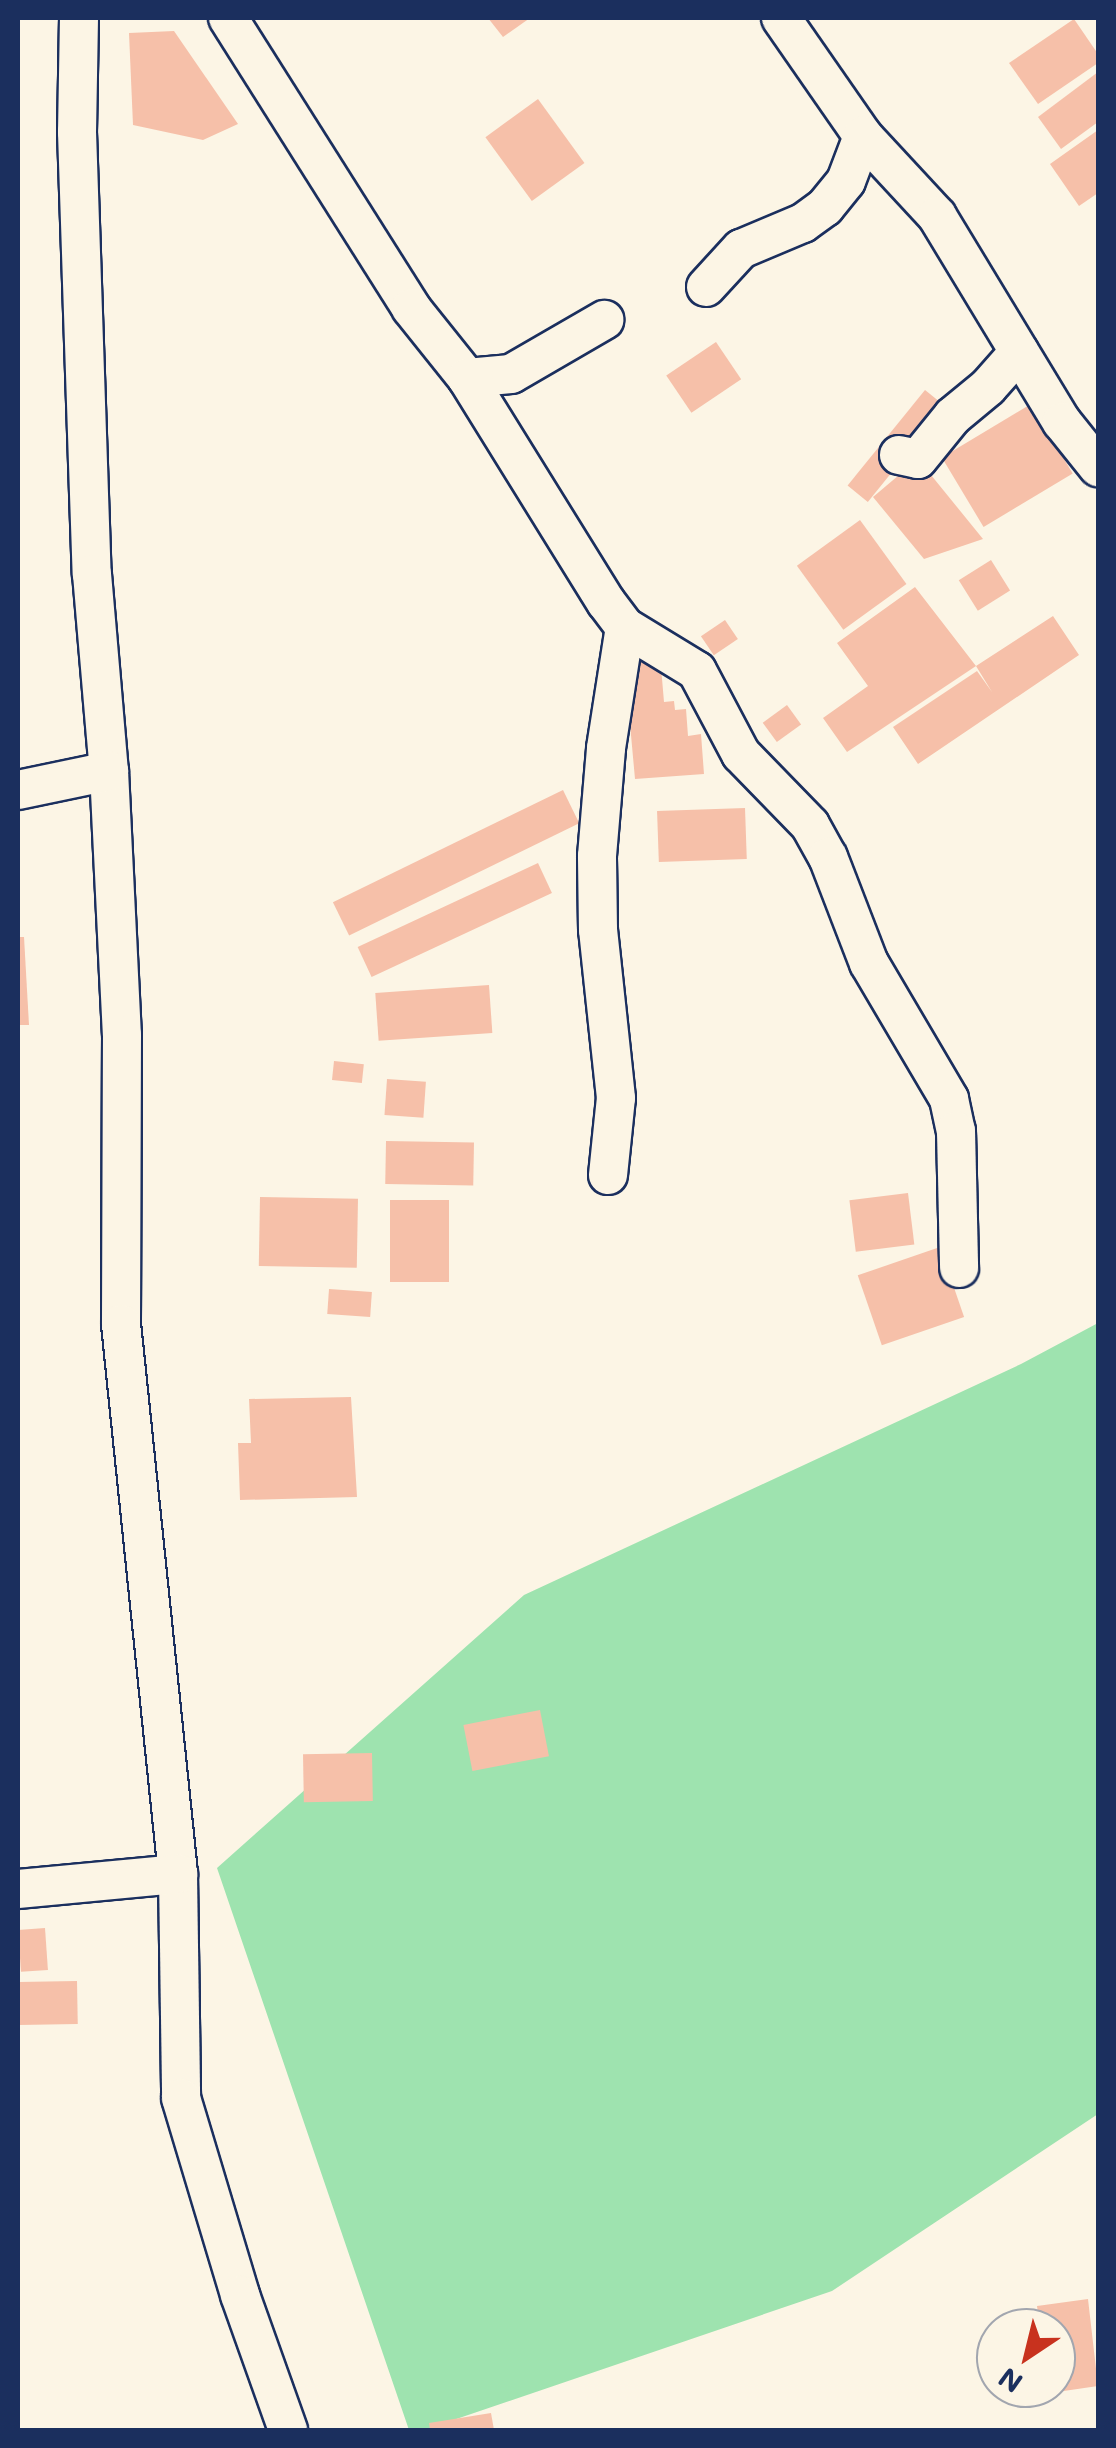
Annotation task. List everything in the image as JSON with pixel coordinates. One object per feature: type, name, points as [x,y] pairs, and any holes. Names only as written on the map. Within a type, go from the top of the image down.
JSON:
[{"type":"street","points":[[79,18],[77,132],[92,574],[109,771],[122,1036],[121,1324],[178,1874],[181,2098],[240,2294],[288,2430]]},
{"type":"street","points":[[228,18],[411,308],[467,378],[625,627],[697,671],[741,754],[788,799],[828,857],[870,963],[949,1099],[956,1132],[959,1268]]},
{"type":"street","points":[[781,18],[864,136],[937,216],[1062,422],[1098,466]]},
{"type":"street","points":[[706,287],[742,249],[803,223],[825,207],[846,180],[864,136]]},
{"type":"street","points":[[467,378],[511,374],[604,320]]},
{"type":"street","points":[[900,455],[918,460],[953,416],[988,387],[1019,352]]},
{"type":"street","points":[[608,1175],[616,1098],[598,930],[597,856],[606,748],[625,627]]},
{"type":"street","points":[[18,790],[109,771]]},
{"type":"street","points":[[18,1889],[178,1874]]},
{"type":"green space","points":[[1098,1323],[1098,2114],[832,2291],[424,2430],[409,2430],[217,1868],[524,1595],[1021,1364]]},
{"type":"building","points":[[488,18],[530,18],[503,37]]},
{"type":"building","points":[[1074,19],[1098,54],[1098,63],[1038,104],[1009,63]]},
{"type":"building","points":[[174,31],[238,124],[203,140],[133,125],[129,33]]},
{"type":"building","points":[[1098,72],[1098,122],[1061,149],[1038,117]]},
{"type":"building","points":[[538,99],[584,163],[532,201],[485,137]]},
{"type":"building","points":[[1098,130],[1098,193],[1079,206],[1050,164]]},
{"type":"building","points":[[716,342],[741,379],[691,413],[666,376]]},
{"type":"building","points":[[925,390],[945,406],[868,502],[848,486]]},
{"type":"building","points":[[1031,404],[1073,473],[984,527],[942,458]]},
{"type":"building","points":[[918,459],[983,539],[924,559],[873,497]]},
{"type":"building","points":[[860,520],[906,584],[843,630],[797,566]]},
{"type":"building","points":[[991,560],[1010,591],[978,611],[959,580]]},
{"type":"building","points":[[915,587],[976,666],[847,752],[823,718],[868,686],[837,643]]},
{"type":"building","points":[[1053,616],[1079,655],[918,764],[893,727],[977,671],[992,692],[976,666]]},
{"type":"building","points":[[725,620],[738,639],[714,655],[701,636]]},
{"type":"building","points":[[660,655],[664,702],[674,701],[675,710],[686,709],[688,736],[701,734],[704,774],[635,779],[624,658]]},
{"type":"building","points":[[787,705],[801,724],[777,742],[763,723]]},
{"type":"building","points":[[563,790],[579,823],[349,935],[333,902]]},
{"type":"building","points":[[745,808],[747,859],[659,862],[657,811]]},
{"type":"building","points":[[538,863],[552,893],[372,977],[358,947]]},
{"type":"building","points":[[18,937],[24,937],[29,1025],[18,1025]]},
{"type":"building","points":[[489,985],[492,1033],[379,1041],[375,993]]},
{"type":"building","points":[[334,1061],[364,1064],[362,1083],[332,1080]]},
{"type":"building","points":[[387,1079],[426,1082],[423,1118],[384,1115]]},
{"type":"building","points":[[386,1141],[474,1143],[473,1186],[385,1184]]},
{"type":"building","points":[[908,1193],[914,1245],[856,1252],[849,1200]]},
{"type":"building","points":[[260,1197],[358,1199],[357,1268],[259,1266]]},
{"type":"building","points":[[390,1200],[449,1200],[449,1282],[390,1282]]},
{"type":"building","points":[[940,1247],[964,1317],[882,1345],[858,1275]]},
{"type":"building","points":[[329,1289],[372,1292],[370,1317],[327,1314]]},
{"type":"building","points":[[351,1397],[357,1497],[240,1500],[238,1443],[251,1443],[249,1399]]},
{"type":"building","points":[[540,1710],[549,1756],[472,1771],[463,1725]]},
{"type":"building","points":[[372,1753],[373,1801],[304,1802],[303,1754]]},
{"type":"building","points":[[45,1928],[48,1970],[21,1972],[18,1930]]},
{"type":"building","points":[[77,1981],[78,2024],[19,2025],[18,1982]]},
{"type":"building","points":[[1088,2299],[1098,2386],[1076,2389],[1076,2308],[1037,2306]]},
{"type":"building","points":[[491,2413],[494,2430],[430,2430],[429,2423]]}]
